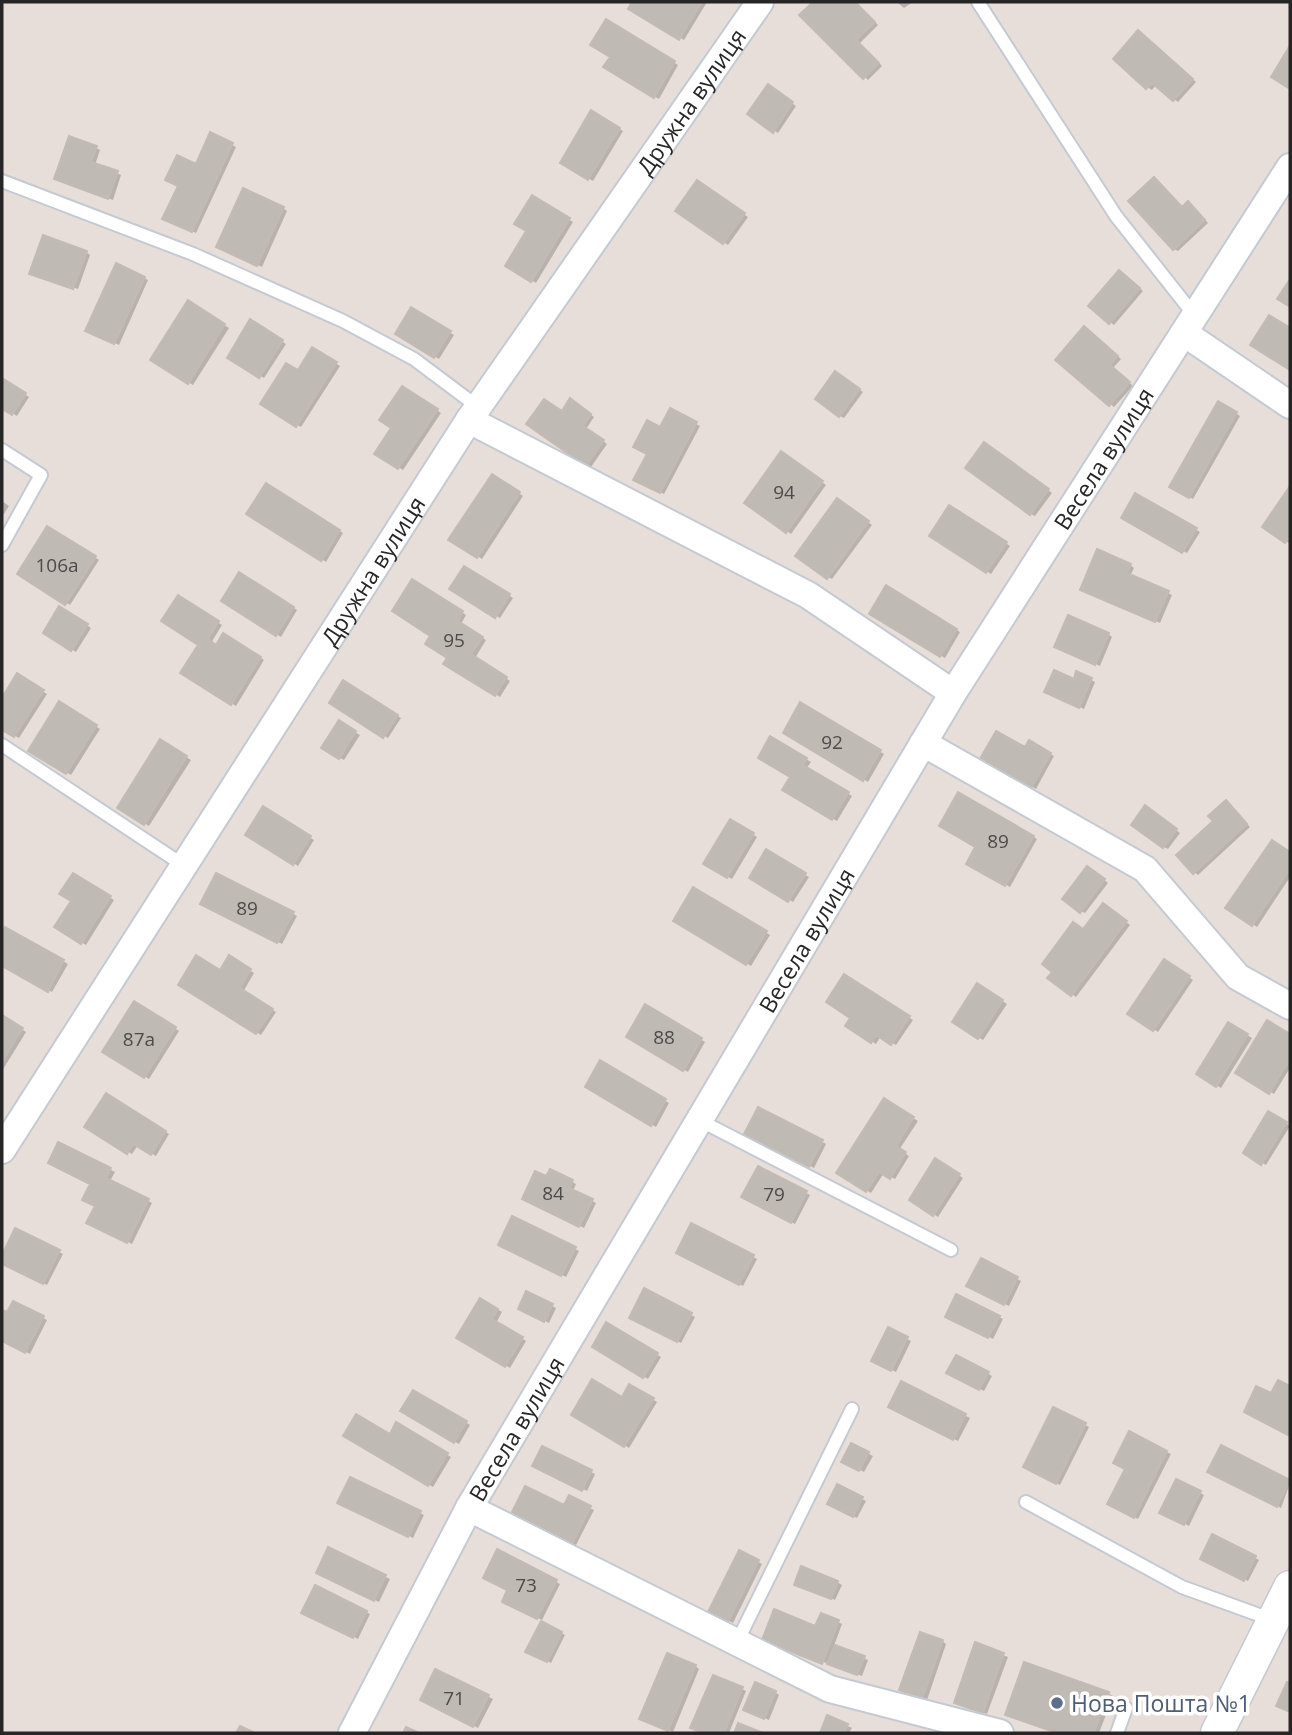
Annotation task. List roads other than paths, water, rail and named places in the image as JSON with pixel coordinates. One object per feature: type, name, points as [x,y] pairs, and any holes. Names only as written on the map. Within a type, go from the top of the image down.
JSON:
[{"type":"street","name":"Дружна вулиця","points":[[2,1150],[474,413],[760,2]]},
{"type":"street","name":"Весела вулиця","points":[[352,1733],[469,1508],[923,743],[1290,167]]},
{"type":"street","points":[[1189,325],[1290,405]]},
{"type":"street","points":[[474,413],[808,595],[953,693]]},
{"type":"street","points":[[923,743],[1145,869],[1238,977],[1290,1006]]},
{"type":"street","points":[[469,1508],[830,1689],[1000,1733]]},
{"type":"street","points":[[1217,1733],[1290,1587]]},
{"type":"lane","points":[[978,2],[1189,325]]},
{"type":"lane","points":[[2,181],[193,254],[342,321],[414,359],[474,413]]},
{"type":"lane","points":[[2,450],[41,475],[2,545]]},
{"type":"lane","points":[[2,745],[183,865]]},
{"type":"lane","points":[[699,1120],[951,1250]]},
{"type":"lane","points":[[737,1642],[852,1409]]},
{"type":"lane","points":[[1026,1502],[1182,1587],[1273,1620]]},
{"type":"lane","points":[[1117,1733],[1126,1708]]},
{"type":"place","name":"Нова Пошта №1","points":[[1057,1703]]}]
